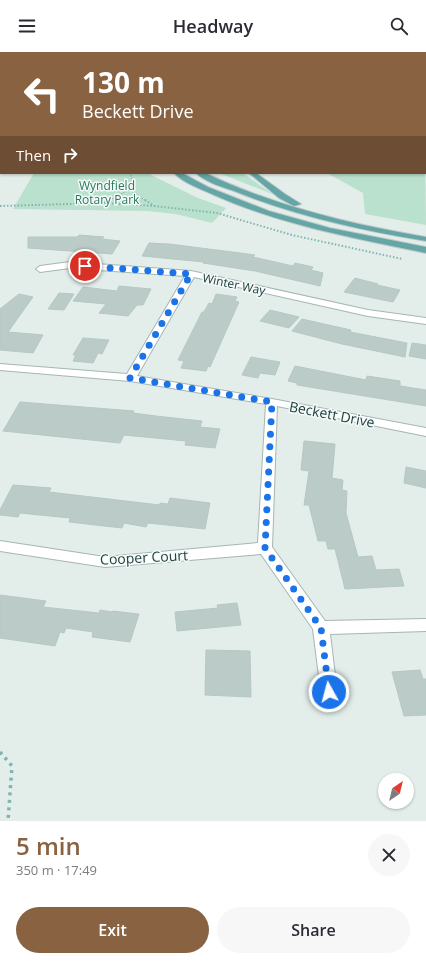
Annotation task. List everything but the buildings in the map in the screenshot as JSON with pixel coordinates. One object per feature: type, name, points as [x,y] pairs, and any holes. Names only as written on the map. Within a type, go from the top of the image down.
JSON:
[{"type":"main road","points":[[179,174],[199,185],[255,209],[322,228],[426,250]]},
{"type":"main road","points":[[201,174],[226,186],[264,200],[319,216],[380,231],[426,239]]},
{"type":"main road","points":[[253,174],[282,196],[319,216]]},
{"type":"street","name":"Winter Way","points":[[40,269],[70,265],[191,274],[368,313],[426,321]]},
{"type":"street","points":[[130,378],[191,274]]},
{"type":"street","name":"Beckett Drive","points":[[0,367],[130,378],[272,402],[426,432]]},
{"type":"street","points":[[272,402],[265,548],[321,628],[329,692]]},
{"type":"street","name":"Cooper Court","points":[[0,546],[105,562],[265,548]]},
{"type":"street","points":[[321,628],[426,625]]},
{"type":"path","points":[[130,174],[132,178],[130,189]]},
{"type":"path","points":[[104,203],[130,189]]},
{"type":"path","points":[[130,189],[154,206]]},
{"type":"path","points":[[0,206],[104,203],[154,206],[216,213],[292,235],[402,259]]},
{"type":"path","points":[[0,752],[12,766],[8,821]]},
{"type":"green space","name":"Wyndfield Rotary Park","points":[[33,174],[149,174],[198,198],[226,208],[212,223],[176,214],[147,211],[13,209]]},
{"type":"green space","points":[[222,174],[244,174],[272,194]]},
{"type":"green space","points":[[329,174],[425,174],[426,225],[365,214],[363,193]]},
{"type":"route","points":[[85,266],[191,274],[130,378],[272,402],[265,548],[321,628],[329,692]]}]
